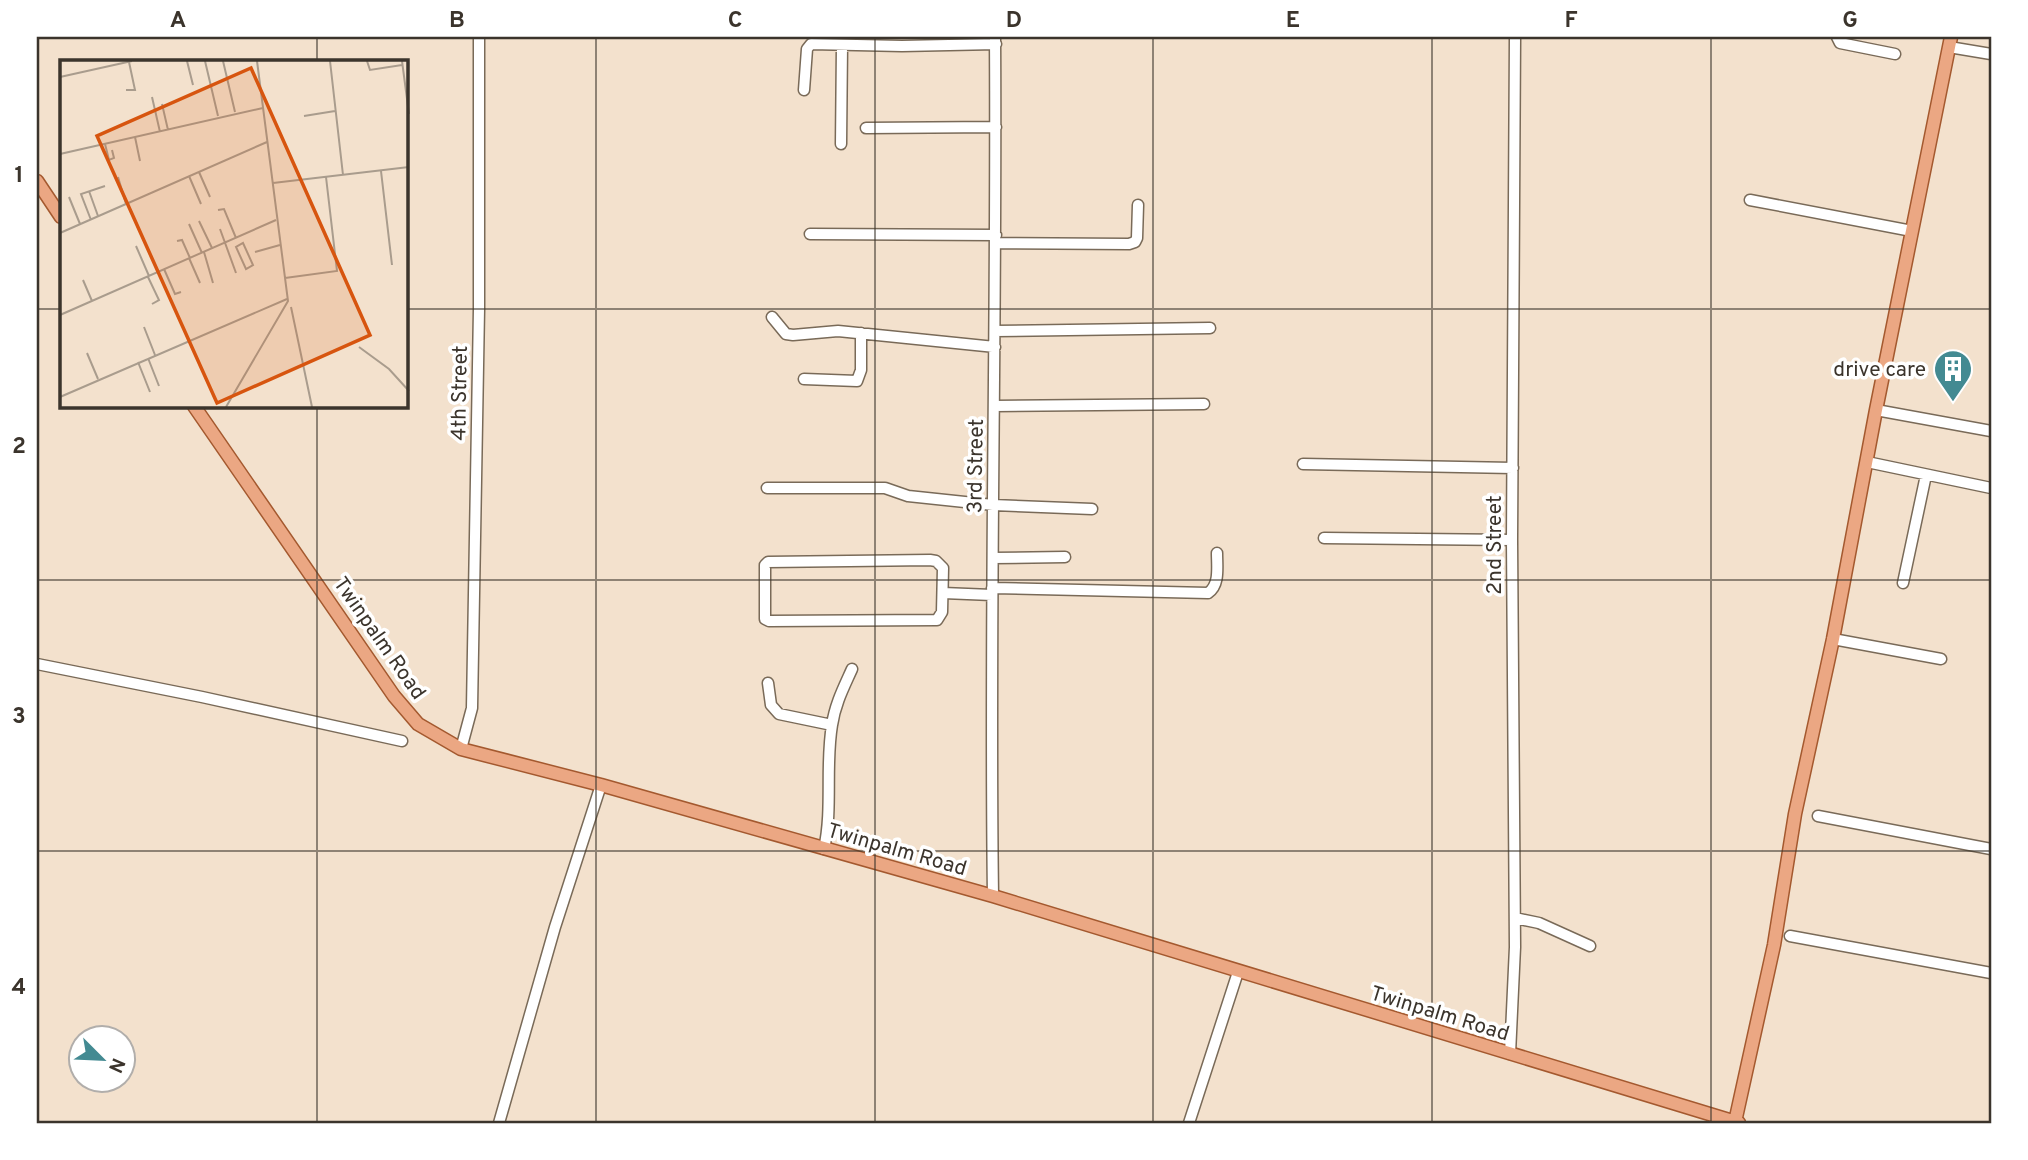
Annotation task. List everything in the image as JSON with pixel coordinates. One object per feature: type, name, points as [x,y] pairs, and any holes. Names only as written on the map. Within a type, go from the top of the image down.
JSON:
[{"type":"main road","points":[[1737,1123],[1774,945],[1795,814],[1833,639],[1950,42]]},
{"type":"main road","points":[[37,181],[60,216]]},
{"type":"main road","name":"Twinpalm Road","points":[[195,408],[394,696],[418,724],[461,748],[993,896],[1737,1123]]},
{"type":"street","name":"4th Street","points":[[461,748],[472,708],[480,309],[479,37]]},
{"type":"street","name":"2nd Street","points":[[1510,1054],[1515,918],[1512,540],[1515,37]]},
{"type":"street","points":[[1837,37],[1840,43],[1895,54]]},
{"type":"street","points":[[804,90],[809,46],[995,41]]},
{"type":"street","name":"3rd Street","points":[[993,896],[995,41]]},
{"type":"street","points":[[1950,42],[1991,54]]},
{"type":"street","points":[[841,144],[842,45]]},
{"type":"street","points":[[866,128],[996,127]]},
{"type":"street","points":[[1751,200],[1912,231]]},
{"type":"street","points":[[810,234],[1129,244],[1137,238],[1138,205]]},
{"type":"street","points":[[772,317],[786,334],[793,335],[838,331],[995,347]]},
{"type":"street","points":[[995,331],[1210,328]]},
{"type":"street","points":[[804,380],[857,381],[862,370],[861,333]]},
{"type":"street","points":[[995,406],[1205,404]]},
{"type":"street","points":[[1876,410],[1991,431]]},
{"type":"street","points":[[1867,462],[1991,488]]},
{"type":"street","points":[[1303,464],[1513,468]]},
{"type":"street","points":[[1903,583],[1926,475]]},
{"type":"street","points":[[767,488],[885,488],[908,496],[993,505],[1092,509]]},
{"type":"street","points":[[1324,538],[1512,540]]},
{"type":"street","points":[[943,593],[1208,593],[1213,591],[1217,581],[1217,553]]},
{"type":"street","points":[[993,558],[1065,557]]},
{"type":"street","points":[[773,561],[936,561],[943,568],[943,593],[942,612],[937,620],[769,621],[765,619],[764,613],[765,565],[773,561]]},
{"type":"street","points":[[1833,639],[1941,659]]},
{"type":"street","points":[[37,664],[402,741]]},
{"type":"street","points":[[824,849],[828,829],[832,725],[836,704],[852,669]]},
{"type":"street","points":[[768,683],[771,705],[779,714],[832,725]]},
{"type":"street","points":[[499,1123],[555,928],[601,785]]},
{"type":"street","points":[[1818,816],[1991,849]]},
{"type":"street","points":[[1515,918],[1539,923],[1590,946]]},
{"type":"street","points":[[1790,936],[1991,973]]},
{"type":"street","points":[[1189,1123],[1238,972]]},
{"type":"place","name":"drive care","points":[[1953,403]]}]
